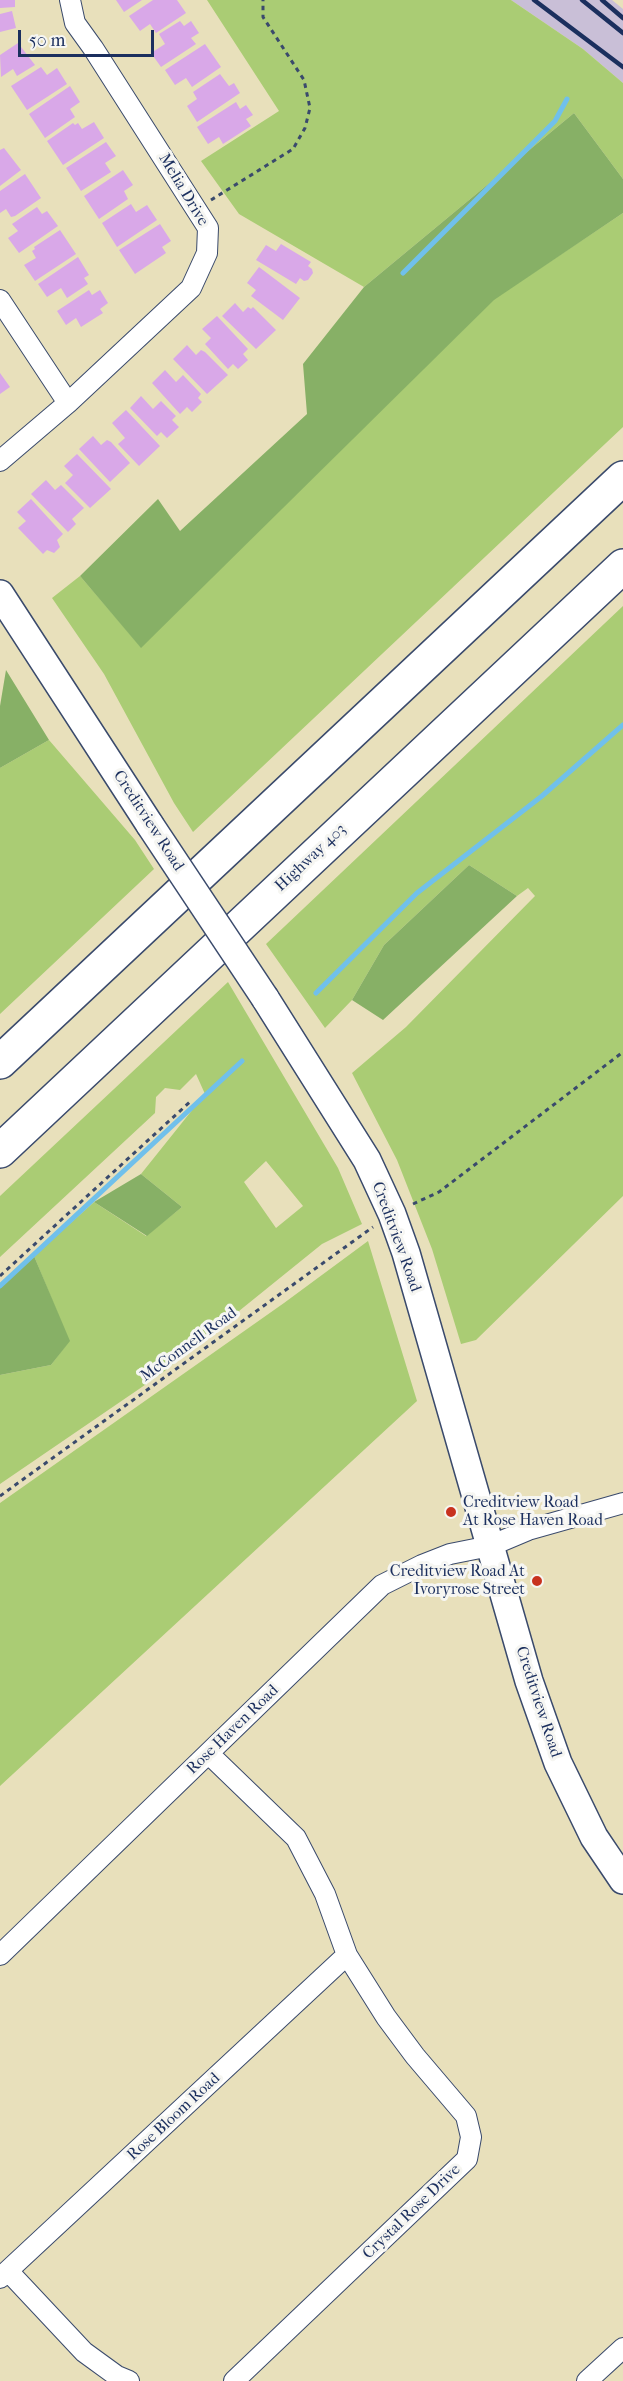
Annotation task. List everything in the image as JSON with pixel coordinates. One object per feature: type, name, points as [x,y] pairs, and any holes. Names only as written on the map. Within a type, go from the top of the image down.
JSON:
[{"type":"highway","points":[[0,1062],[623,478]]},
{"type":"highway","name":"Highway 403","points":[[0,1151],[623,566]]},
{"type":"main road","name":"Creditview Road","points":[[0,594],[265,998],[367,1160],[392,1214],[406,1253],[529,1681],[558,1763],[594,1837],[623,1880]]},
{"type":"street","name":"Melia Drive","points":[[0,461],[68,403],[191,288],[207,253],[208,228],[75,23],[70,0]]},
{"type":"street","points":[[0,300],[68,403]]},
{"type":"street","name":"Rose Haven Road","points":[[0,1955],[382,1585],[450,1554],[490,1546],[528,1530],[623,1503]]},
{"type":"street","name":"Crystal Rose Drive","points":[[209,1754],[296,1838],[325,1894],[347,1954],[386,2017],[415,2056],[466,2116],[471,2137],[468,2159],[234,2381]]},
{"type":"street","name":"Rose Bloom Road","points":[[4,2275],[347,1954]]},
{"type":"street","points":[[4,2275],[84,2352],[117,2376],[129,2381]]},
{"type":"street","points":[[586,2381],[623,2348]]},
{"type":"path","points":[[196,209],[293,149],[305,128],[310,108],[304,80],[263,17],[263,0]]},
{"type":"path","name":"McConnell Road","points":[[0,1496],[392,1214],[439,1192],[623,1052]]},
{"type":"path","points":[[0,1276],[192,1100]]},
{"type":"shaded area","points":[[511,0],[612,0],[623,9],[623,83],[583,49]]},
{"type":"green space","points":[[207,0],[511,0],[583,49],[623,83],[623,179],[574,113],[364,287],[239,214],[201,161],[279,111]]},
{"type":"green space","points":[[574,113],[623,179],[623,213],[494,300],[141,648],[80,576],[158,499],[180,531],[307,414],[303,364],[364,287]]},
{"type":"green space","points":[[623,213],[623,427],[193,832],[174,803],[104,674],[52,598],[80,576],[141,647],[494,299]]},
{"type":"green space","points":[[623,606],[623,1196],[476,1340],[461,1344],[432,1249],[397,1160],[352,1073],[406,1027],[535,896],[528,888],[517,896],[469,865],[384,945],[352,1000],[325,1028],[266,944]]},
{"type":"green space","points":[[6,670],[49,740],[0,768],[0,706]]},
{"type":"green space","points":[[49,740],[135,840],[154,869],[0,1014],[0,768]]},
{"type":"green space","points":[[469,865],[517,896],[383,1020],[352,1000],[384,945]]},
{"type":"green space","points":[[228,982],[338,1168],[362,1224],[322,1244],[161,1374],[0,1484],[0,1375],[51,1365],[69,1341],[34,1256],[94,1202],[146,1236],[182,1207],[141,1174],[205,1094],[196,1074],[180,1090],[165,1088],[156,1097],[155,1113],[0,1257],[0,1196]],"holes":[[[266,1161],[303,1206],[276,1228],[244,1182]]]},
{"type":"green space","points":[[141,1174],[182,1207],[147,1236],[94,1202]]},
{"type":"green space","points":[[368,1241],[417,1401],[0,1786],[0,1503]]},
{"type":"green space","points":[[34,1256],[70,1341],[51,1365],[0,1375],[0,1287]]},
{"type":"building","points":[[0,0],[15,0],[15,7],[0,8]]},
{"type":"building","points":[[116,0],[142,0],[124,12]]},
{"type":"building","points":[[153,0],[177,0],[186,13],[156,33],[150,24],[140,31],[129,16]]},
{"type":"building","points":[[12,11],[16,28],[0,32],[0,14]]},
{"type":"building","points":[[180,21],[184,26],[191,21],[199,33],[191,38],[196,44],[161,67],[151,53],[165,44],[159,34]]},
{"type":"building","points":[[18,43],[35,65],[17,76],[13,69],[1,77],[0,55]]},
{"type":"building","points":[[205,44],[221,67],[192,87],[186,78],[175,85],[165,70]]},
{"type":"building","points":[[41,67],[47,75],[57,68],[67,84],[27,110],[11,86]]},
{"type":"building","points":[[220,74],[229,86],[234,83],[240,93],[197,122],[187,106],[197,99],[193,92]]},
{"type":"building","points":[[70,86],[80,102],[70,109],[75,117],[45,138],[29,114]]},
{"type":"building","points":[[236,102],[240,109],[246,105],[253,115],[246,119],[251,126],[223,144],[219,137],[208,144],[197,127]]},
{"type":"building","points":[[94,122],[104,138],[63,165],[47,141],[73,123],[75,125],[78,123],[82,129]]},
{"type":"building","points":[[106,142],[116,156],[105,163],[111,172],[81,191],[66,168]]},
{"type":"building","points":[[4,148],[21,170],[0,186],[0,150]]},
{"type":"building","points":[[123,170],[133,185],[124,191],[128,199],[99,219],[84,196]]},
{"type":"building","points":[[25,174],[41,198],[15,216],[11,217],[6,209],[0,213],[0,191]]},
{"type":"building","points":[[131,204],[136,212],[147,205],[157,220],[117,247],[102,223]]},
{"type":"building","points":[[37,207],[42,214],[47,211],[58,226],[19,253],[8,238],[18,231],[12,224]]},
{"type":"building","points":[[160,224],[171,241],[162,247],[166,253],[135,274],[119,250]]},
{"type":"building","points":[[60,230],[76,254],[35,281],[24,265],[36,258],[32,251],[34,247]]},
{"type":"building","points":[[281,244],[311,262],[308,266],[313,273],[308,280],[304,281],[300,278],[296,284],[256,260],[266,245],[276,251]]},
{"type":"building","points":[[78,257],[89,275],[84,278],[88,284],[67,298],[61,288],[47,297],[38,284]]},
{"type":"building","points":[[259,267],[300,298],[283,320],[251,296],[256,290],[247,283]]},
{"type":"building","points":[[89,290],[92,295],[100,290],[108,303],[100,309],[103,313],[81,327],[76,318],[66,325],[57,311]]},
{"type":"building","points":[[235,303],[243,312],[248,307],[251,309],[253,307],[276,330],[256,349],[222,316]]},
{"type":"building","points":[[217,316],[248,349],[243,354],[248,360],[238,369],[233,364],[228,369],[205,344],[211,338],[202,329]]},
{"type":"building","points":[[187,345],[196,355],[201,350],[205,352],[228,375],[207,394],[173,359]]},
{"type":"building","points":[[165,370],[176,382],[183,375],[201,394],[198,398],[202,402],[192,412],[187,407],[180,414],[152,383]]},
{"type":"building","points":[[0,373],[10,387],[0,394]]},
{"type":"building","points":[[141,396],[153,409],[161,401],[176,416],[172,420],[179,427],[167,438],[161,432],[157,436],[130,408]]},
{"type":"building","points":[[126,410],[160,446],[139,466],[118,444],[125,438],[112,423]]},
{"type":"building","points":[[93,436],[101,445],[107,440],[111,442],[130,463],[110,482],[79,449]]},
{"type":"building","points":[[77,454],[111,489],[90,508],[65,483],[73,475],[64,466]]},
{"type":"building","points":[[46,480],[55,490],[61,485],[84,508],[72,519],[76,524],[68,532],[31,494]]},
{"type":"building","points":[[31,499],[63,534],[57,540],[60,547],[54,553],[47,550],[43,554],[18,528],[26,521],[17,512]]},
{"type":"waterway","points":[[403,273],[555,121],[567,99]]},
{"type":"waterway","points":[[316,993],[417,893],[542,796],[623,725]]},
{"type":"waterway","points":[[0,1286],[242,1061]]},
{"type":"railway","points":[[534,0],[623,67]]},
{"type":"railway","points":[[582,0],[623,33]]},
{"type":"railway","points":[[602,0],[623,18]]},
{"type":"place","name":"Creditview Road At Rose Haven Road","points":[[451,1512]]},
{"type":"place","name":"Creditview Road At Ivoryrose Street","points":[[537,1581]]}]
